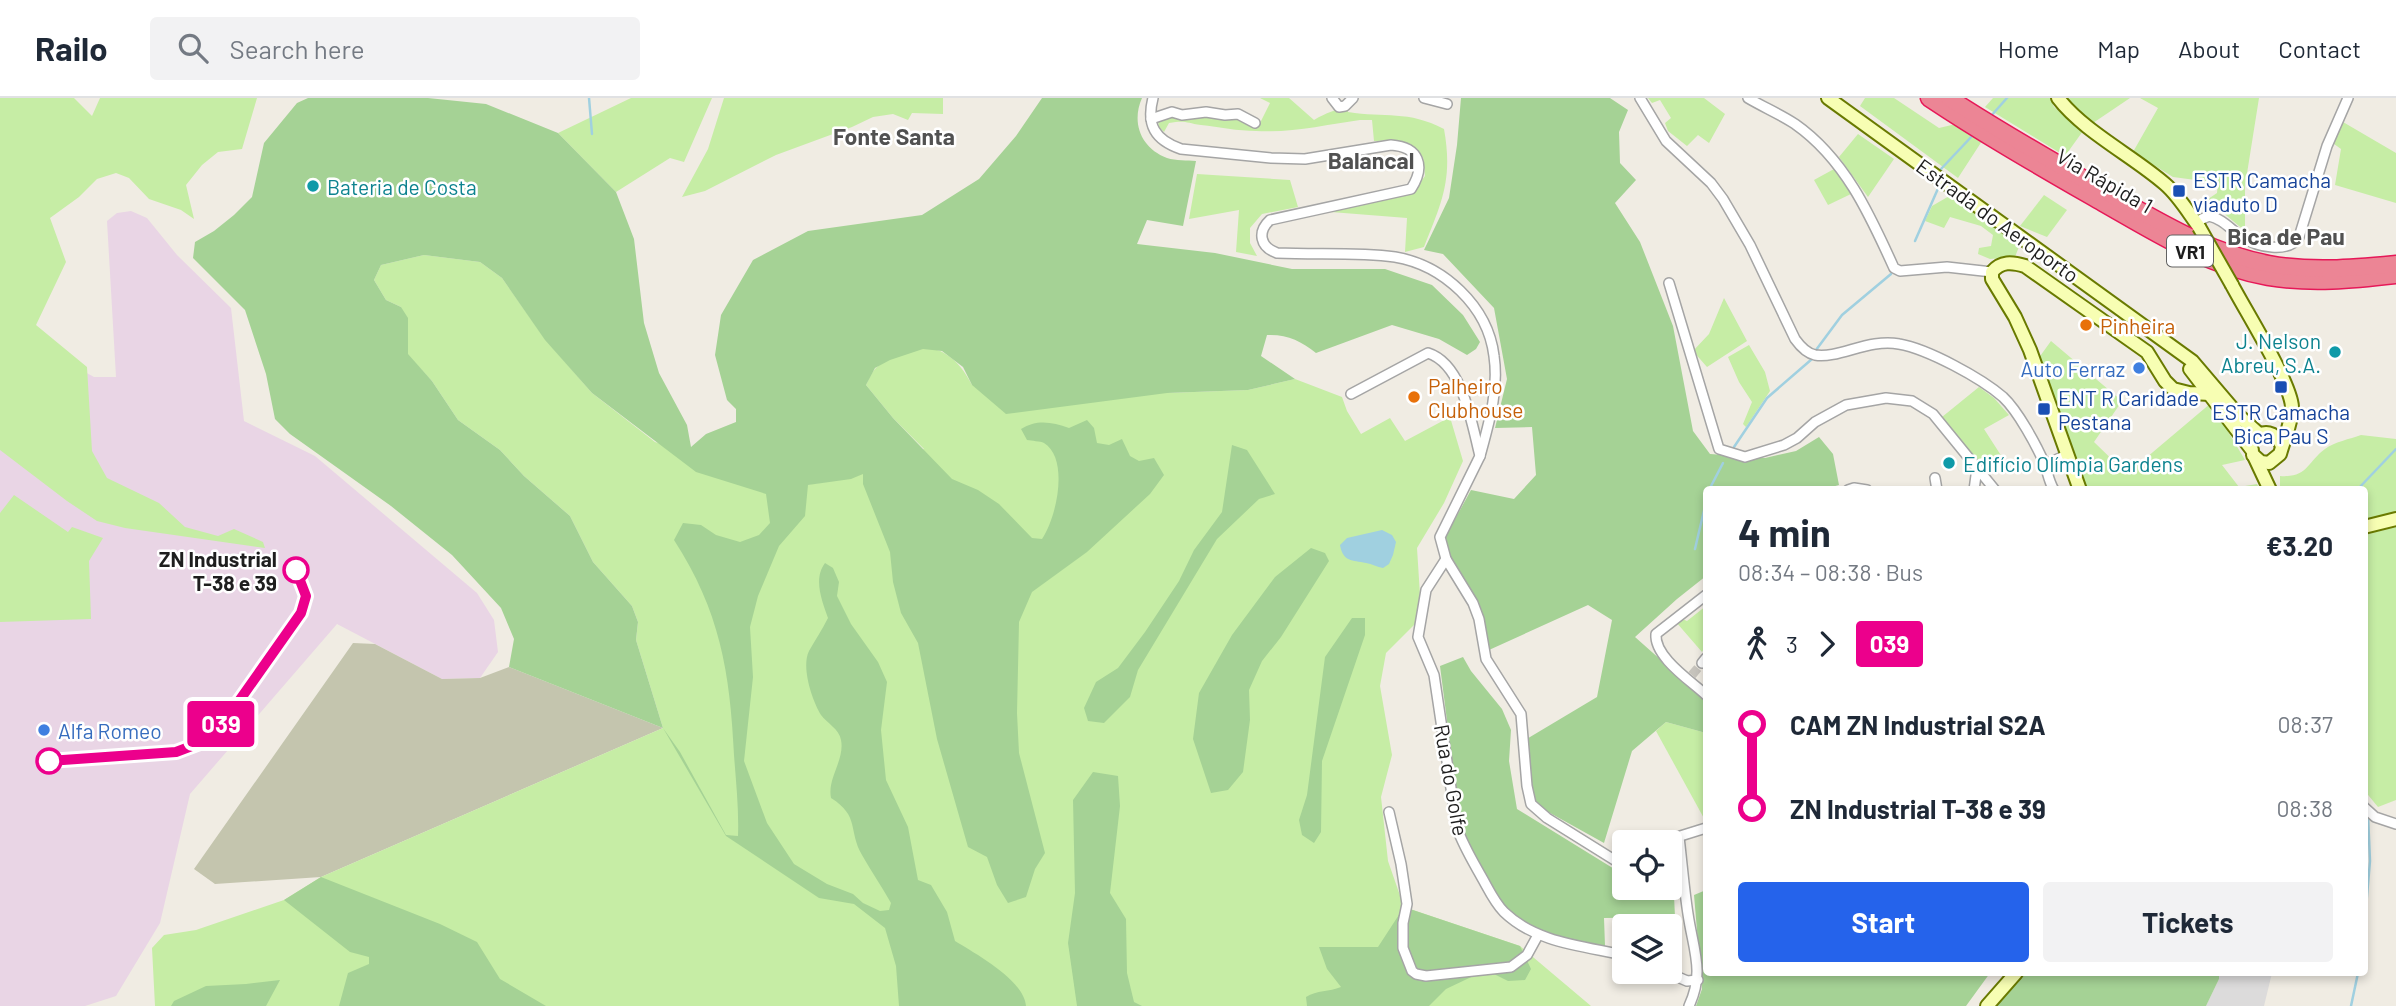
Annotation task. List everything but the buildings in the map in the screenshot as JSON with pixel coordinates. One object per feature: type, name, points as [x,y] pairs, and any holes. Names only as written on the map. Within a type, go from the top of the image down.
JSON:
[{"type":"highway","name":"Via Rápida 1","points":[[1929,98],[1975,122],[2193,253],[2229,267],[2267,277],[2302,281],[2396,275]]},
{"type":"highway","name":"Via Rápida 1","points":[[1949,98],[1975,122]]},
{"type":"highway","name":"Via Rápida 1","points":[[2010,143],[2166,226],[2230,254],[2268,264],[2304,269],[2336,270],[2396,264]]},
{"type":"street","points":[[1153,98],[1151,119],[1157,135],[1164,142],[1181,149],[1305,159],[1391,145],[1405,146],[1413,152],[1419,168],[1418,178],[1411,188],[1270,220],[1261,237],[1264,245],[1277,253],[1395,257],[1430,269],[1457,287],[1468,298],[1484,323],[1494,354],[1492,410],[1480,456],[1440,537],[1446,559],[1473,603],[1479,619],[1486,659],[1521,713],[1531,804],[1547,818],[1612,859]]},
{"type":"street","points":[[1332,98],[1339,107],[1345,106],[1353,98]]},
{"type":"street","points":[[1424,98],[1447,104]]},
{"type":"street","points":[[1640,98],[1666,141],[1711,183],[1723,199],[1802,348],[1814,355],[1822,355],[1863,345],[1896,343],[1924,351],[1954,367],[2005,399],[2044,465],[2051,486]]},
{"type":"street","points":[[1748,98],[1796,125],[1829,156],[1867,209],[1894,268],[1900,271],[1947,267],[1992,272]]},
{"type":"street","name":"Estrada do Aeroporto","points":[[1828,98],[2192,361],[2252,452],[2269,486]]},
{"type":"street","points":[[2058,98],[2075,117],[2168,186],[2197,225],[2232,285],[2291,397],[2292,408],[2290,423],[2281,444],[2280,454],[2269,463],[2261,461],[2252,452],[2253,440],[2285,422],[2292,408]]},
{"type":"street","points":[[2197,225],[2209,216],[2220,219],[2253,242],[2282,247],[2295,242],[2299,237],[2326,146],[2348,98]]},
{"type":"street","points":[[1151,119],[1172,112],[1182,115],[1206,112],[1238,114],[1255,123]]},
{"type":"street","points":[[2079,486],[2025,339],[1992,279],[1992,272],[1997,266],[2014,262],[2033,271],[2147,352],[2173,389],[2181,392],[2213,390]]},
{"type":"street","points":[[1669,283],[1719,449],[1745,457],[1797,438],[1815,422],[1846,405],[1886,398],[1912,401],[1933,414],[1992,486]]},
{"type":"street","name":"Estrada do Aeroporto","points":[[2168,342],[2200,381],[2238,415],[2266,434]]},
{"type":"street","points":[[1351,394],[1428,353],[1436,356],[1461,388],[1480,456]]},
{"type":"street","points":[[2181,392],[2193,381],[2200,381]]},
{"type":"street","points":[[2266,434],[2281,444]]},
{"type":"street","points":[[2044,465],[2067,455]]},
{"type":"street","name":"Estrada do Aeroporto","points":[[2269,463],[2271,486]]},
{"type":"street","points":[[1975,486],[1977,468]]},
{"type":"street","points":[[1935,478],[1936,486]]},
{"type":"street","points":[[2368,526],[2396,519]]},
{"type":"street","name":"Rua do Golfe","points":[[1446,559],[1426,590],[1418,637],[1434,675],[1457,828],[1462,842],[1496,902],[1525,929],[1538,935],[1612,952]]},
{"type":"street","points":[[1703,597],[1656,634],[1658,646],[1671,665],[1691,678],[1703,692]]},
{"type":"street","points":[[2368,811],[2375,817],[2396,824]]},
{"type":"street","points":[[1389,812],[1407,904],[1403,923],[1403,948],[1412,971],[1426,976],[1511,967],[1527,955],[1538,935]]},
{"type":"street","points":[[1682,835],[1703,829]]},
{"type":"street","points":[[1682,859],[1698,980],[1689,1006]]},
{"type":"street","points":[[1987,1006],[2013,976]]},
{"type":"street","points":[[1682,979],[1698,980]]},
{"type":"shaded area","points":[[131,211],[147,218],[177,255],[231,308],[244,421],[315,456],[477,593],[494,620],[498,652],[480,678],[442,679],[337,624],[190,794],[160,923],[116,996],[85,1006],[0,1006],[0,303],[12,332],[94,377],[116,377],[107,221],[117,213]]},
{"type":"shaded area","points":[[353,643],[375,644],[442,679],[480,678],[509,667],[663,728],[321,877],[215,884],[194,869]]},
{"type":"shaded area","points":[[2219,976],[2271,976],[2264,1006],[2206,1006]]},
{"type":"green space","points":[[0,98],[74,98],[92,116],[100,98],[257,98],[242,149],[218,152],[202,165],[186,185],[194,219],[181,210],[149,199],[129,178],[116,173],[97,179],[79,197],[50,218],[66,262],[36,325],[87,367],[92,451],[107,478],[159,503],[185,527],[218,536],[234,529],[263,542],[265,548],[125,528],[97,521],[0,450]]},
{"type":"green space","points":[[308,98],[428,98],[486,104],[558,133],[616,192],[634,239],[644,323],[659,373],[687,425],[691,447],[706,434],[736,422],[736,409],[727,400],[715,355],[721,315],[753,260],[808,231],[922,215],[979,179],[1016,136],[1042,98],[1142,98],[1138,125],[1151,148],[1167,158],[1196,161],[1183,226],[1147,220],[1137,244],[1215,253],[1292,269],[1385,269],[1432,285],[1463,315],[1480,342],[1476,349],[1467,355],[1439,339],[1392,325],[1316,353],[1293,339],[1267,335],[1261,356],[1295,379],[1248,390],[1167,393],[1006,414],[972,385],[963,367],[942,351],[923,349],[875,368],[866,385],[893,418],[952,479],[978,490],[999,504],[1032,538],[1042,539],[1052,518],[1058,475],[1057,462],[1052,451],[1044,443],[1027,440],[1021,429],[1027,426],[1045,422],[1069,428],[1087,420],[1094,428],[1097,443],[1109,445],[1122,439],[1130,456],[1139,461],[1154,458],[1164,475],[1150,494],[1087,552],[1032,592],[1019,622],[1019,753],[1045,853],[1035,869],[1026,897],[1008,903],[997,885],[987,857],[968,847],[937,739],[918,643],[901,613],[893,582],[890,552],[863,484],[863,474],[851,479],[808,485],[805,516],[779,546],[758,596],[750,627],[753,677],[744,761],[767,823],[794,864],[827,884],[853,894],[863,903],[880,911],[889,910],[891,903],[865,861],[850,818],[831,798],[831,783],[841,755],[841,740],[821,715],[807,674],[809,651],[828,618],[819,583],[821,569],[825,563],[833,568],[839,582],[837,596],[851,624],[878,662],[887,682],[881,730],[886,780],[908,827],[918,880],[931,885],[947,912],[955,941],[1008,977],[1023,996],[1026,1006],[899,1006],[896,966],[885,928],[854,904],[819,898],[726,836],[663,728],[509,667],[514,639],[501,608],[452,555],[391,506],[290,434],[275,419],[266,374],[245,310],[193,258],[195,242],[214,231],[252,197],[264,143],[297,103]],"holes":[[[424,255],[480,262],[502,278],[545,340],[592,393],[696,472],[766,494],[770,523],[759,535],[740,542],[716,535],[701,525],[683,523],[674,540],[702,592],[720,643],[732,725],[738,836],[726,835],[680,752],[663,728],[636,640],[638,622],[632,606],[593,562],[570,516],[524,476],[500,450],[458,420],[432,381],[408,354],[408,318],[401,307],[386,300],[374,280],[381,265]]]},
{"type":"green space","points":[[631,98],[712,98],[684,162],[670,158],[616,192],[558,133]]},
{"type":"green space","points":[[724,98],[943,98],[943,114],[912,113],[908,120],[893,114],[873,117],[776,155],[705,191],[682,197],[708,149]]},
{"type":"green space","points":[[1260,98],[1289,98],[1314,120],[1348,105],[1348,112],[1408,117],[1444,129],[1447,162],[1444,190],[1424,247],[1405,252],[1407,218],[1331,212],[1412,194],[1425,176],[1423,157],[1411,147],[1395,141],[1374,141],[1372,120],[1282,131],[1235,130],[1183,122],[1169,123],[1164,132],[1159,127],[1158,121],[1190,117],[1238,118],[1258,127],[1270,103]]},
{"type":"green space","points":[[1461,98],[1610,98],[1628,110],[1619,132],[1620,163],[1636,180],[1615,203],[1640,242],[1673,326],[1693,431],[1710,454],[1765,458],[1796,451],[1819,437],[1833,454],[1839,485],[1835,486],[1703,486],[1703,578],[1635,637],[1703,697],[1703,732],[1666,722],[1632,751],[1604,843],[1532,803],[1525,740],[1597,697],[1612,620],[1588,605],[1489,650],[1479,606],[1448,561],[1443,541],[1471,490],[1514,499],[1536,475],[1532,427],[1495,428],[1507,379],[1494,308],[1443,254],[1424,250],[1449,198]]},
{"type":"green space","points":[[1648,98],[1704,98],[1725,114],[1709,143],[1698,135],[1687,146],[1668,131],[1665,123],[1671,118],[1660,100],[1652,103]]},
{"type":"green space","points":[[1865,98],[1894,98],[1939,128],[1956,124],[1982,141],[1958,178],[1860,106]]},
{"type":"green space","points":[[1993,98],[2050,98],[2054,107],[2083,131],[2065,156],[1985,107]]},
{"type":"green space","points":[[2065,98],[2130,98],[2093,123]]},
{"type":"green space","points":[[2140,98],[2259,98],[2245,186],[2245,231],[2215,206],[2202,209],[2199,205],[2217,193],[2218,183],[2173,177],[2133,152],[2158,108]]},
{"type":"green space","points":[[2343,122],[2396,153],[2396,203],[2335,185],[2341,149],[2330,141]]},
{"type":"green space","points":[[1858,134],[1894,159],[1868,197],[1839,157]]},
{"type":"green space","points":[[1834,169],[1851,194],[1828,205],[1814,180]]},
{"type":"green space","points":[[1197,174],[1290,180],[1298,207],[1262,214],[1250,228],[1250,243],[1257,256],[1236,252],[1239,210],[1189,219]]},
{"type":"green space","points":[[1951,195],[2020,244],[2015,257],[1990,259],[1978,254],[1979,248],[1991,246],[1993,235],[1981,226],[1950,217],[1944,228],[1925,221],[1932,206]]},
{"type":"green space","points":[[2044,195],[2067,210],[2047,237],[2020,226]]},
{"type":"green space","points":[[424,255],[480,262],[502,278],[545,339],[592,393],[655,442],[792,487],[851,478],[924,449],[893,418],[866,385],[877,367],[900,354],[919,349],[937,350],[949,356],[961,367],[972,385],[1167,393],[1248,390],[1295,379],[1342,397],[1361,434],[1390,418],[1405,441],[1450,417],[1463,461],[1444,503],[1417,548],[1420,595],[1416,623],[1386,653],[1380,686],[1392,755],[1381,797],[1388,861],[1404,907],[1520,946],[1591,1006],[155,1006],[152,948],[164,935],[196,930],[284,900],[321,877],[663,728],[636,640],[638,622],[632,606],[593,562],[570,516],[524,476],[500,450],[458,420],[432,381],[407,354],[401,307],[386,300],[374,280],[381,265]]},
{"type":"green space","points":[[1724,298],[1747,341],[1707,367],[1693,351],[1709,334]]},
{"type":"green space","points":[[2051,341],[2122,401],[2094,442],[2127,474],[2211,403],[2245,460],[2222,465],[2238,486],[2085,486],[2038,359]]},
{"type":"green space","points":[[1749,345],[1765,372],[1770,391],[1746,427],[1743,424],[1752,402],[1728,357]]},
{"type":"green space","points":[[1979,387],[1994,398],[2009,415],[1984,429],[2002,457],[1982,467],[1942,417]]},
{"type":"green space","points":[[2361,435],[2396,439],[2396,512],[2368,519],[2368,486],[2280,486],[2280,476],[2302,472],[2319,454],[2337,443]]},
{"type":"green space","points":[[1232,445],[1247,450],[1275,494],[1259,499],[1217,539],[1138,670],[1130,697],[1104,723],[1088,721],[1084,708],[1096,682],[1118,668],[1145,632],[1179,581],[1194,550],[1222,512]]},
{"type":"green space","points":[[14,495],[68,532],[72,527],[103,538],[89,561],[91,619],[0,622],[0,513]]},
{"type":"green space","points":[[2396,527],[2396,800],[2378,807],[2368,795],[2368,534]]},
{"type":"green space","points":[[1311,548],[1325,553],[1329,561],[1281,637],[1262,661],[1249,690],[1250,720],[1243,772],[1228,790],[1211,793],[1193,739],[1199,693],[1232,635],[1275,577]]},
{"type":"green space","points":[[1703,608],[1702,652],[1676,622],[1680,618],[1687,621]]},
{"type":"green space","points":[[1352,618],[1365,618],[1365,635],[1322,761],[1321,832],[1314,843],[1302,835],[1299,820],[1307,795],[1325,657]]},
{"type":"green space","points":[[1463,657],[1502,709],[1511,730],[1509,761],[1517,809],[1612,868],[1612,900],[1674,900],[1675,914],[1612,914],[1612,918],[1604,918],[1605,946],[1541,933],[1504,907],[1461,830],[1440,666]]},
{"type":"green space","points":[[1666,722],[1703,732],[1703,817],[1656,731]]},
{"type":"green space","points":[[1093,772],[1118,776],[1120,806],[1110,893],[1126,919],[1127,973],[1134,1002],[1142,1006],[1077,1006],[1068,943],[1075,893],[1073,800]]},
{"type":"green space","points":[[321,877],[440,924],[477,942],[500,979],[546,1006],[339,1006],[348,973],[369,964],[369,957],[350,952],[284,900]]},
{"type":"green space","points":[[1703,891],[1703,976],[1988,976],[1966,1006],[1696,1006],[1702,989],[1694,895]]},
{"type":"green space","points":[[1404,907],[1520,946],[1531,969],[1525,980],[1508,981],[1486,970],[1446,989],[1429,1006],[1307,1006],[1306,997],[1341,987],[1327,969],[1319,947],[1378,947]]},
{"type":"green space","points":[[2005,976],[2219,976],[2206,1006],[1980,1006]]},
{"type":"green space","points":[[280,980],[266,1006],[171,1006],[174,1001],[206,986]]},
{"type":"water","points":[[1382,530],[1392,535],[1396,542],[1389,564],[1383,568],[1343,555],[1340,545],[1347,538]]},
{"type":"waterway","points":[[589,98],[592,134]]},
{"type":"waterway","points":[[1991,116],[2007,98]]},
{"type":"waterway","points":[[1941,174],[1941,169],[1974,134]]},
{"type":"waterway","points":[[1915,241],[1940,184]]},
{"type":"waterway","points":[[1816,350],[1842,315],[1891,274]]},
{"type":"waterway","points":[[1734,447],[1767,398],[1812,359]]},
{"type":"waterway","points":[[2361,486],[2396,449]]},
{"type":"waterway","points":[[1711,486],[1723,463]]},
{"type":"waterway","points":[[1695,549],[1703,515]]},
{"type":"waterway","points":[[2368,815],[2368,884]]},
{"type":"waterway","points":[[2351,1006],[2357,976]]},
{"type":"tunnel","points":[[1692,675],[1702,663]]},
{"type":"bus line","name":"039","points":[[49,761],[176,752],[205,741],[232,711],[301,613],[306,596],[296,570]]},
{"type":"place","name":"Bateria de Costa","points":[[313,186]]},
{"type":"place","name":"ESTR Camacha viaduto D","points":[[2179,191]]},
{"type":"place","name":"Pinheira","points":[[2086,325]]},
{"type":"place","name":"J. Nelson Abreu, S.A.","points":[[2335,352]]},
{"type":"place","name":"Auto Ferraz","points":[[2139,368]]},
{"type":"place","name":"ESTR Camacha Bica Pau S","points":[[2281,387]]},
{"type":"place","name":"Palheiro Clubhouse","points":[[1414,397]]},
{"type":"place","name":"ENT R Caridade Pestana","points":[[2044,409]]},
{"type":"place","name":"Edifício Olímpia Gardens","points":[[1949,463]]},
{"type":"place","name":"ZN Industrial T-38 e 39","points":[[296,570]]},
{"type":"place","name":"Alfa Romeo","points":[[44,730]]},
{"type":"district","name":"Fonte Santa","points":[[894,136]]},
{"type":"district","name":"Balancal","points":[[1371,160]]},
{"type":"district","name":"Bica de Pau","points":[[2286,236]]}]
